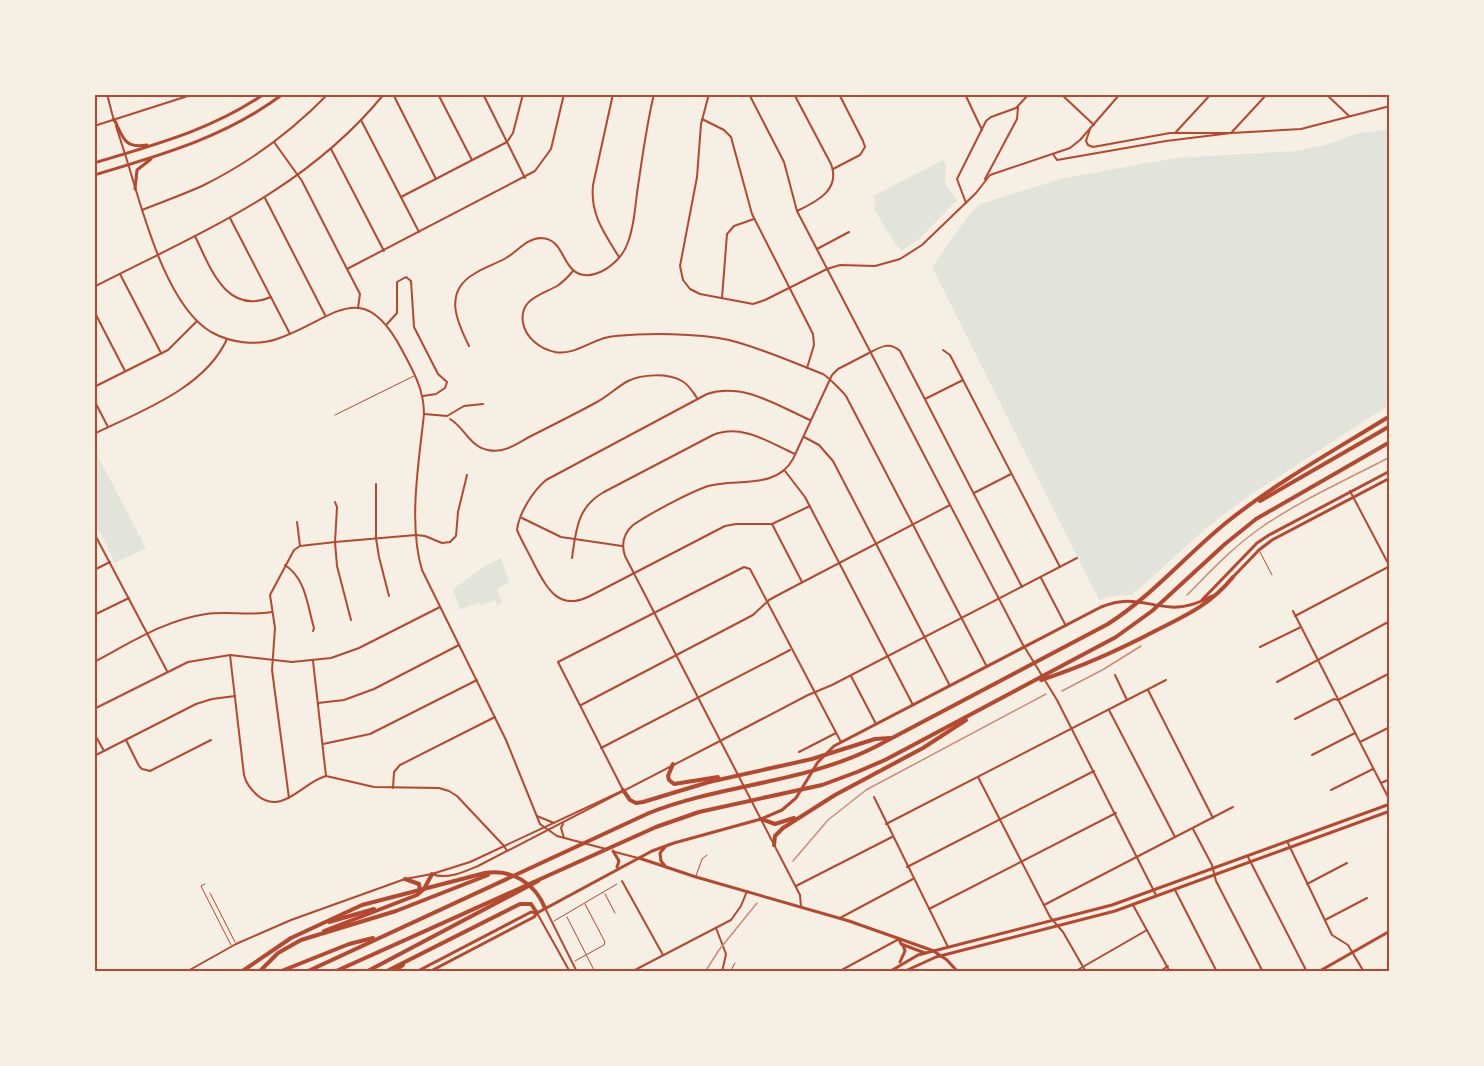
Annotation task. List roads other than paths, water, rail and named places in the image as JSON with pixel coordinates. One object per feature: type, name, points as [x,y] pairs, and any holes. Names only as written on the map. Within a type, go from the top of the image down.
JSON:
[{"type":"highway","points":[[306,972],[649,813],[700,796],[826,767],[855,757],[893,738],[1108,624],[1140,601],[1239,513],[1283,482],[1389,415]]},
{"type":"highway","points":[[1239,513],[1389,426]]},
{"type":"highway","points":[[334,972],[642,832],[677,819],[822,785],[885,760],[1103,645],[1158,606],[1233,537],[1262,515],[1389,442]]},
{"type":"highway","points":[[1029,685],[1119,650],[1202,606],[1221,591],[1233,577]]},
{"type":"highway","points":[[761,819],[770,824],[780,823],[819,804],[923,748],[984,708]]},
{"type":"highway","points":[[623,790],[630,800],[640,802],[709,782],[831,754],[875,739],[893,738]]},
{"type":"highway","points":[[673,764],[668,777],[671,782],[677,784],[763,770]]},
{"type":"highway","points":[[774,845],[775,836],[781,829],[819,804]]},
{"type":"highway","points":[[366,972],[559,870]]},
{"type":"highway","points":[[241,972],[287,940],[362,905],[488,872],[508,874],[525,881],[539,895],[545,908]]},
{"type":"highway","points":[[259,972],[272,958],[292,944],[417,895],[424,889],[432,874]]},
{"type":"highway","points":[[309,937],[424,901],[482,876],[508,874]]},
{"type":"highway","points":[[405,879],[420,885],[421,890],[417,895]]},
{"type":"highway","points":[[312,928],[403,900]]},
{"type":"highway","points":[[385,972],[520,904],[531,904],[537,913]]},
{"type":"highway","points":[[279,972],[349,944],[379,937]]},
{"type":"highway","points":[[392,972],[430,950]]},
{"type":"main road","points":[[94,163],[161,143],[216,122],[264,94]]},
{"type":"main road","points":[[94,175],[197,143],[253,115],[283,94]]},
{"type":"main road","points":[[114,119],[124,139],[130,145],[137,147],[161,143]]},
{"type":"main road","points":[[135,189],[137,170],[160,155]]},
{"type":"main road","points":[[1200,601],[1255,546],[1280,528],[1389,471]]},
{"type":"main road","points":[[427,966],[427,972],[534,917],[545,908],[616,869],[666,845],[761,819],[782,810],[795,800],[816,764],[841,742],[1101,607],[1128,600],[1169,607],[1189,604],[1212,596],[1259,550],[1283,533],[1389,478]]},
{"type":"main road","points":[[1255,546],[1259,550]]},
{"type":"main road","points":[[889,972],[900,964],[925,953],[1057,924],[1108,907],[1389,802]]},
{"type":"main road","points":[[903,972],[927,960],[1133,905],[1389,811]]},
{"type":"main road","points":[[666,845],[660,853],[666,868]]},
{"type":"main road","points":[[613,851],[618,858],[619,864],[616,869]]},
{"type":"main road","points":[[638,858],[904,939],[934,951],[958,972]]},
{"type":"main road","points":[[416,972],[531,912],[537,913]]},
{"type":"main road","points":[[1318,972],[1389,931]]},
{"type":"main road","points":[[899,939],[905,951],[900,964]]},
{"type":"main road","points":[[903,945],[942,956]]},
{"type":"street","points":[[107,94],[157,255],[183,304],[197,321],[227,339],[243,342],[259,342],[290,334],[341,309],[358,308],[374,313],[387,324],[415,375],[423,396],[424,414],[416,535],[422,570],[511,751],[535,814],[543,827],[557,836],[638,858]]},
{"type":"street","points":[[94,126],[194,94]]},
{"type":"street","points":[[142,210],[212,181],[249,160],[303,119],[328,94]]},
{"type":"street","points":[[94,287],[230,218],[299,176],[331,149],[384,94]]},
{"type":"street","points":[[393,94],[436,179]]},
{"type":"street","points":[[438,94],[472,160]]},
{"type":"street","points":[[483,94],[525,178]]},
{"type":"street","points":[[401,197],[507,142],[513,133],[523,94]]},
{"type":"street","points":[[347,269],[525,178],[539,167],[551,149],[564,94]]},
{"type":"street","points":[[613,94],[592,200],[598,222],[620,257]]},
{"type":"street","points":[[469,346],[457,321],[455,308],[458,291],[472,275],[505,259],[528,241],[540,238],[550,240],[557,245],[573,271],[582,274],[594,275],[620,257],[630,236],[654,94]]},
{"type":"street","points":[[710,94],[702,119],[698,177],[680,271],[690,289],[700,294],[744,303],[757,303],[840,265],[875,266],[900,259],[922,244],[966,203],[985,179],[1014,126],[1018,117],[1018,107]]},
{"type":"street","points":[[749,94],[784,162],[797,211],[999,599],[1072,729],[1138,856],[1156,896]]},
{"type":"street","points":[[794,94],[833,169],[833,180],[826,195],[797,211]]},
{"type":"street","points":[[833,169],[860,155],[864,147],[839,94]]},
{"type":"street","points":[[965,94],[982,130]]},
{"type":"street","points":[[966,203],[956,182],[982,130],[989,118],[1018,107],[1029,94]]},
{"type":"street","points":[[1061,94],[1094,125]]},
{"type":"street","points":[[985,179],[996,172],[1074,146],[1120,94]]},
{"type":"street","points":[[1175,133],[1211,94]]},
{"type":"street","points":[[1053,154],[1057,160],[1166,141],[1231,133],[1267,94]]},
{"type":"street","points":[[1326,94],[1349,116]]},
{"type":"street","points":[[1386,94],[1389,98]]},
{"type":"street","points":[[1090,129],[1086,141],[1093,147],[1175,133],[1301,129],[1389,106]]},
{"type":"street","points":[[702,119],[724,130],[731,137],[754,219],[813,334],[814,345],[807,368]]},
{"type":"street","points":[[361,120],[419,232]]},
{"type":"street","points":[[274,142],[299,176],[360,294],[358,308]]},
{"type":"street","points":[[331,149],[384,251]]},
{"type":"street","points":[[265,198],[325,315]]},
{"type":"street","points":[[230,218],[290,334]]},
{"type":"street","points":[[722,298],[727,234],[734,226],[754,219]]},
{"type":"street","points":[[817,249],[849,232]]},
{"type":"street","points":[[194,236],[217,280],[228,292],[247,301],[271,297]]},
{"type":"street","points":[[573,271],[558,286],[536,295],[525,307],[523,322],[528,334],[546,349],[570,352],[593,341],[613,336],[696,336],[737,342],[830,378],[846,396],[987,667]]},
{"type":"street","points":[[120,274],[161,353]]},
{"type":"street","points":[[387,324],[398,313],[397,282],[406,278],[411,281],[414,327],[438,374],[447,382],[445,388],[436,394],[423,396]]},
{"type":"street","points":[[94,311],[126,371]]},
{"type":"street","points":[[94,387],[174,345],[197,321]]},
{"type":"street","points":[[94,434],[187,386],[210,367],[222,351],[227,339]]},
{"type":"street","points":[[801,908],[801,898],[795,886],[625,556],[622,546],[625,534],[633,525],[700,489],[718,484],[766,479],[785,471],[796,454],[830,378],[836,371],[870,353],[884,346],[891,346],[902,354],[1022,587]]},
{"type":"street","points":[[943,350],[950,355],[1060,567]]},
{"type":"street","points":[[424,414],[449,417],[479,447],[489,451],[501,451],[598,402],[624,384],[638,378],[666,376],[677,379],[687,384],[697,398]]},
{"type":"street","points":[[925,399],[963,380]]},
{"type":"street","points":[[810,506],[772,524],[725,526],[582,600],[573,601],[559,598],[545,584],[519,534],[518,526],[536,491],[550,477],[697,398],[719,391],[740,391],[811,421]]},
{"type":"street","points":[[94,400],[108,427]]},
{"type":"street","points":[[449,417],[464,406],[483,404]]},
{"type":"street","points":[[572,558],[580,516],[595,498],[719,433],[744,432],[796,454]]},
{"type":"street","points":[[804,437],[819,445],[829,455],[950,686]]},
{"type":"street","points":[[785,471],[810,506],[913,705]]},
{"type":"street","points":[[974,493],[1011,474]]},
{"type":"street","points":[[289,798],[272,660],[276,634],[270,595],[285,565],[294,550],[300,546],[416,535],[445,543],[455,538],[458,512],[467,475]]},
{"type":"street","points":[[375,484],[376,537],[389,596]]},
{"type":"street","points":[[1295,616],[1389,566],[1350,491]]},
{"type":"street","points":[[335,502],[337,507],[335,542],[337,566],[351,620]]},
{"type":"street","points":[[580,705],[753,615],[767,602],[802,582],[950,505]]},
{"type":"street","points":[[521,518],[556,535],[575,540],[622,546]]},
{"type":"street","points":[[297,522],[300,546]]},
{"type":"street","points":[[772,524],[802,582]]},
{"type":"street","points":[[94,532],[167,672]]},
{"type":"street","points":[[432,874],[439,877],[460,873],[548,831],[673,764],[888,657],[1077,558]]},
{"type":"street","points":[[94,570],[110,562]]},
{"type":"street","points":[[285,565],[296,572],[301,579],[313,631]]},
{"type":"street","points":[[623,790],[558,662],[741,567],[750,569],[841,742]]},
{"type":"street","points":[[1041,577],[1066,626]]},
{"type":"street","points":[[94,615],[129,598]]},
{"type":"street","points":[[94,709],[167,672],[198,660],[230,655],[292,662],[313,661],[350,652],[440,607]]},
{"type":"street","points":[[1293,611],[1389,802]]},
{"type":"street","points":[[94,662],[177,621],[208,614],[272,612]]},
{"type":"street","points":[[1277,681],[1389,621]]},
{"type":"street","points":[[1260,647],[1300,627]]},
{"type":"street","points":[[318,703],[344,700],[374,689],[459,645]]},
{"type":"street","points":[[601,748],[791,649]]},
{"type":"street","points":[[230,655],[247,783],[258,796],[267,801],[276,802],[289,798],[319,778],[326,776],[374,787],[439,788],[457,796],[507,851]]},
{"type":"street","points":[[313,661],[326,776]]},
{"type":"street","points":[[1296,719],[1389,673]]},
{"type":"street","points":[[851,675],[876,724]]},
{"type":"street","points":[[1115,675],[1127,700]]},
{"type":"street","points":[[323,744],[370,734],[477,680]]},
{"type":"street","points":[[886,824],[1166,680]]},
{"type":"street","points":[[1148,690],[1214,818]]},
{"type":"street","points":[[94,756],[196,704],[235,696]]},
{"type":"street","points":[[1109,710],[1175,837]]},
{"type":"street","points":[[393,788],[394,772],[400,765],[495,717]]},
{"type":"street","points":[[1360,742],[1389,727]]},
{"type":"street","points":[[94,733],[104,751]]},
{"type":"street","points":[[799,752],[836,733]]},
{"type":"street","points":[[1312,755],[1355,733]]},
{"type":"street","points":[[126,740],[139,766],[150,771],[211,740]]},
{"type":"street","points":[[1331,790],[1373,768]]},
{"type":"street","points":[[907,867],[1094,771]]},
{"type":"street","points":[[978,777],[1044,905],[1086,972]]},
{"type":"street","points":[[1381,783],[1389,779]]},
{"type":"street","points":[[186,972],[236,944],[291,920],[405,879],[461,866],[623,790]]},
{"type":"street","points":[[874,797],[948,947]]},
{"type":"street","points":[[1044,905],[1233,807]]},
{"type":"street","points":[[929,909],[1116,813]]},
{"type":"street","points":[[535,814],[543,820],[554,823]]},
{"type":"street","points":[[564,822],[561,828],[564,838]]},
{"type":"street","points":[[1193,828],[1213,868],[1214,876],[1263,972]]},
{"type":"street","points":[[795,886],[892,837]]},
{"type":"street","points":[[1287,842],[1332,935],[1348,945],[1364,972]]},
{"type":"street","points":[[1248,856],[1307,972]]},
{"type":"street","points":[[1306,884],[1347,863]]},
{"type":"street","points":[[840,918],[914,879]]},
{"type":"street","points":[[622,881],[663,955]]},
{"type":"street","points":[[1175,890],[1217,972]]},
{"type":"street","points":[[631,972],[735,916],[747,891]]},
{"type":"street","points":[[1324,920],[1367,898]]},
{"type":"street","points":[[1133,905],[1170,972]]},
{"type":"street","points":[[545,908],[577,972]]},
{"type":"street","points":[[537,913],[570,972]]},
{"type":"street","points":[[716,928],[726,950],[722,972]]},
{"type":"street","points":[[1074,972],[1147,930]]},
{"type":"street","points":[[838,972],[899,939]]},
{"type":"street","points":[[1159,972],[1168,966]]},
{"type":"lane","points":[[335,414],[415,375]]},
{"type":"lane","points":[[1259,550],[1272,575]]},
{"type":"lane","points":[[696,877],[702,859],[707,855]]},
{"type":"lane","points":[[205,884],[201,886],[232,946]]},
{"type":"lane","points":[[552,923],[617,884]]},
{"type":"lane","points":[[210,893],[236,944]]},
{"type":"lane","points":[[604,893],[615,913]]},
{"type":"lane","points":[[566,965],[604,945],[605,942],[585,904]]},
{"type":"lane","points":[[566,915],[595,972]]},
{"type":"lane","points":[[730,972],[735,963]]},
{"type":"railway","points":[[1187,595],[1230,552],[1259,529],[1306,500],[1390,457]]},
{"type":"railway","points":[[1062,691],[1141,646]]},
{"type":"railway","points":[[793,861],[828,820],[866,790],[1046,694]]},
{"type":"railway","points":[[705,972],[719,950],[757,903]]}]
